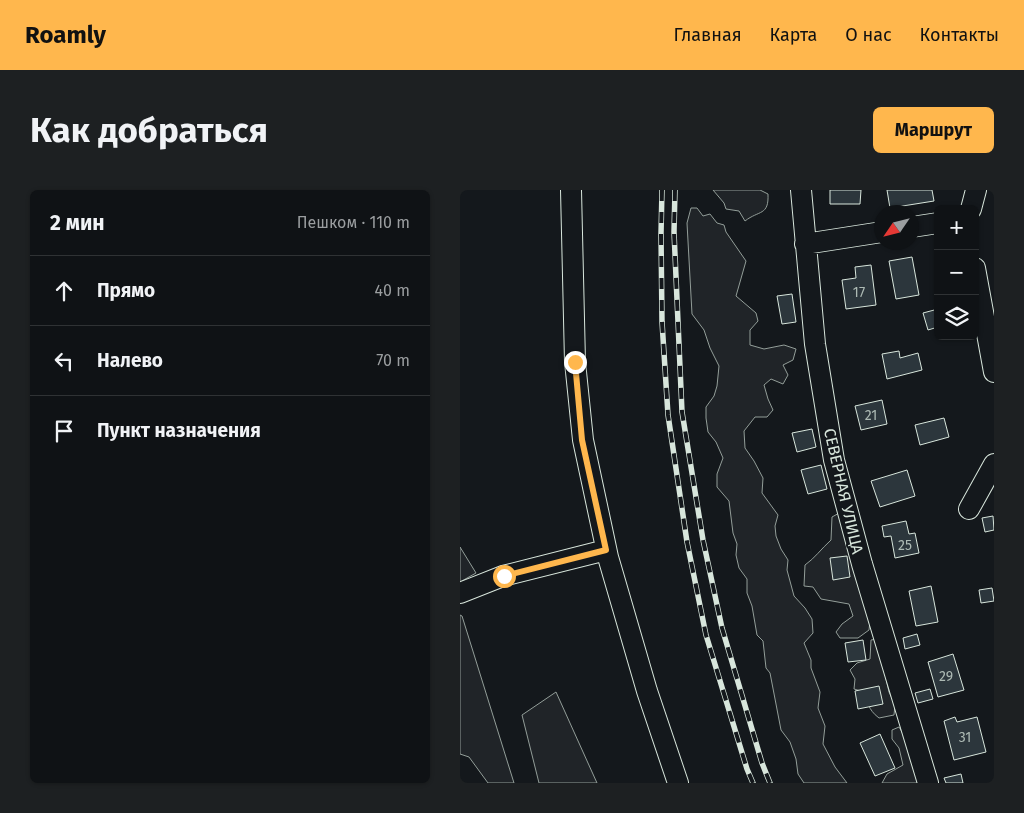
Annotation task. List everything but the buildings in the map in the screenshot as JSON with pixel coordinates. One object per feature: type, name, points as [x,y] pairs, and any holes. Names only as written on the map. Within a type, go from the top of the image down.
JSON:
[{"type":"street","points":[[571,190],[575,362],[582,440],[606,550],[647,691],[678,783]]},
{"type":"street","name":"СЕВЕРНАЯ УЛИЦА","points":[[801,190],[815,344],[834,460],[862,564],[928,783]]},
{"type":"street","points":[[972,205],[976,190]]},
{"type":"street","points":[[919,227],[934,224]]},
{"type":"street","points":[[805,244],[874,233]]},
{"type":"street","points":[[979,290],[994,372]]},
{"type":"street","points":[[969,509],[994,464]]},
{"type":"street","points":[[460,593],[504,576],[606,550]]},
{"type":"shaded area","points":[[713,190],[760,190],[768,194],[767,206],[762,212],[745,221],[739,211],[726,209],[724,203]]},
{"type":"shaded area","points":[[691,208],[697,208],[703,216],[710,214],[717,223],[724,225],[726,232],[746,261],[736,296],[756,313],[758,321],[750,330],[750,345],[764,349],[784,345],[796,349],[793,360],[783,365],[788,375],[783,384],[771,379],[764,385],[773,410],[767,417],[755,417],[744,431],[745,448],[763,478],[762,493],[778,515],[775,526],[776,536],[788,560],[787,570],[794,596],[812,619],[813,633],[804,643],[820,692],[818,708],[825,726],[823,744],[835,767],[847,783],[804,783],[798,774],[796,759],[790,742],[781,730],[770,673],[766,668],[763,641],[757,635],[752,606],[747,593],[747,579],[739,568],[736,555],[737,544],[733,533],[729,501],[717,487],[717,474],[723,458],[716,442],[708,432],[706,407],[714,396],[719,366],[704,330],[692,314],[687,223]]},
{"type":"shaded area","points":[[841,512],[871,612],[869,630],[858,638],[840,638],[836,632],[842,624],[853,616],[849,604],[821,599],[813,587],[804,586],[805,565],[831,540],[832,517]]},
{"type":"shaded area","points":[[460,547],[476,573],[460,582]]},
{"type":"shaded area","points":[[460,615],[462,616],[514,783],[488,783],[469,757],[460,754]]},
{"type":"shaded area","points":[[877,639],[889,692],[895,705],[894,715],[879,718],[870,708],[861,691],[854,689],[855,679],[850,670],[857,663],[870,659],[871,640]]},
{"type":"shaded area","points":[[556,692],[597,783],[539,783],[522,715]]},
{"type":"shaded area","points":[[899,727],[909,744],[918,783],[882,783],[887,774],[903,765],[899,748],[892,739],[892,730]]},
{"type":"railway","points":[[662,190],[662,322],[668,415],[687,542],[706,635],[753,783]]},
{"type":"railway","points":[[675,190],[674,232],[682,412],[703,540],[722,628],[762,763],[770,783]]},
{"type":"route","points":[[504,576],[606,550],[582,440],[575,362]]}]
